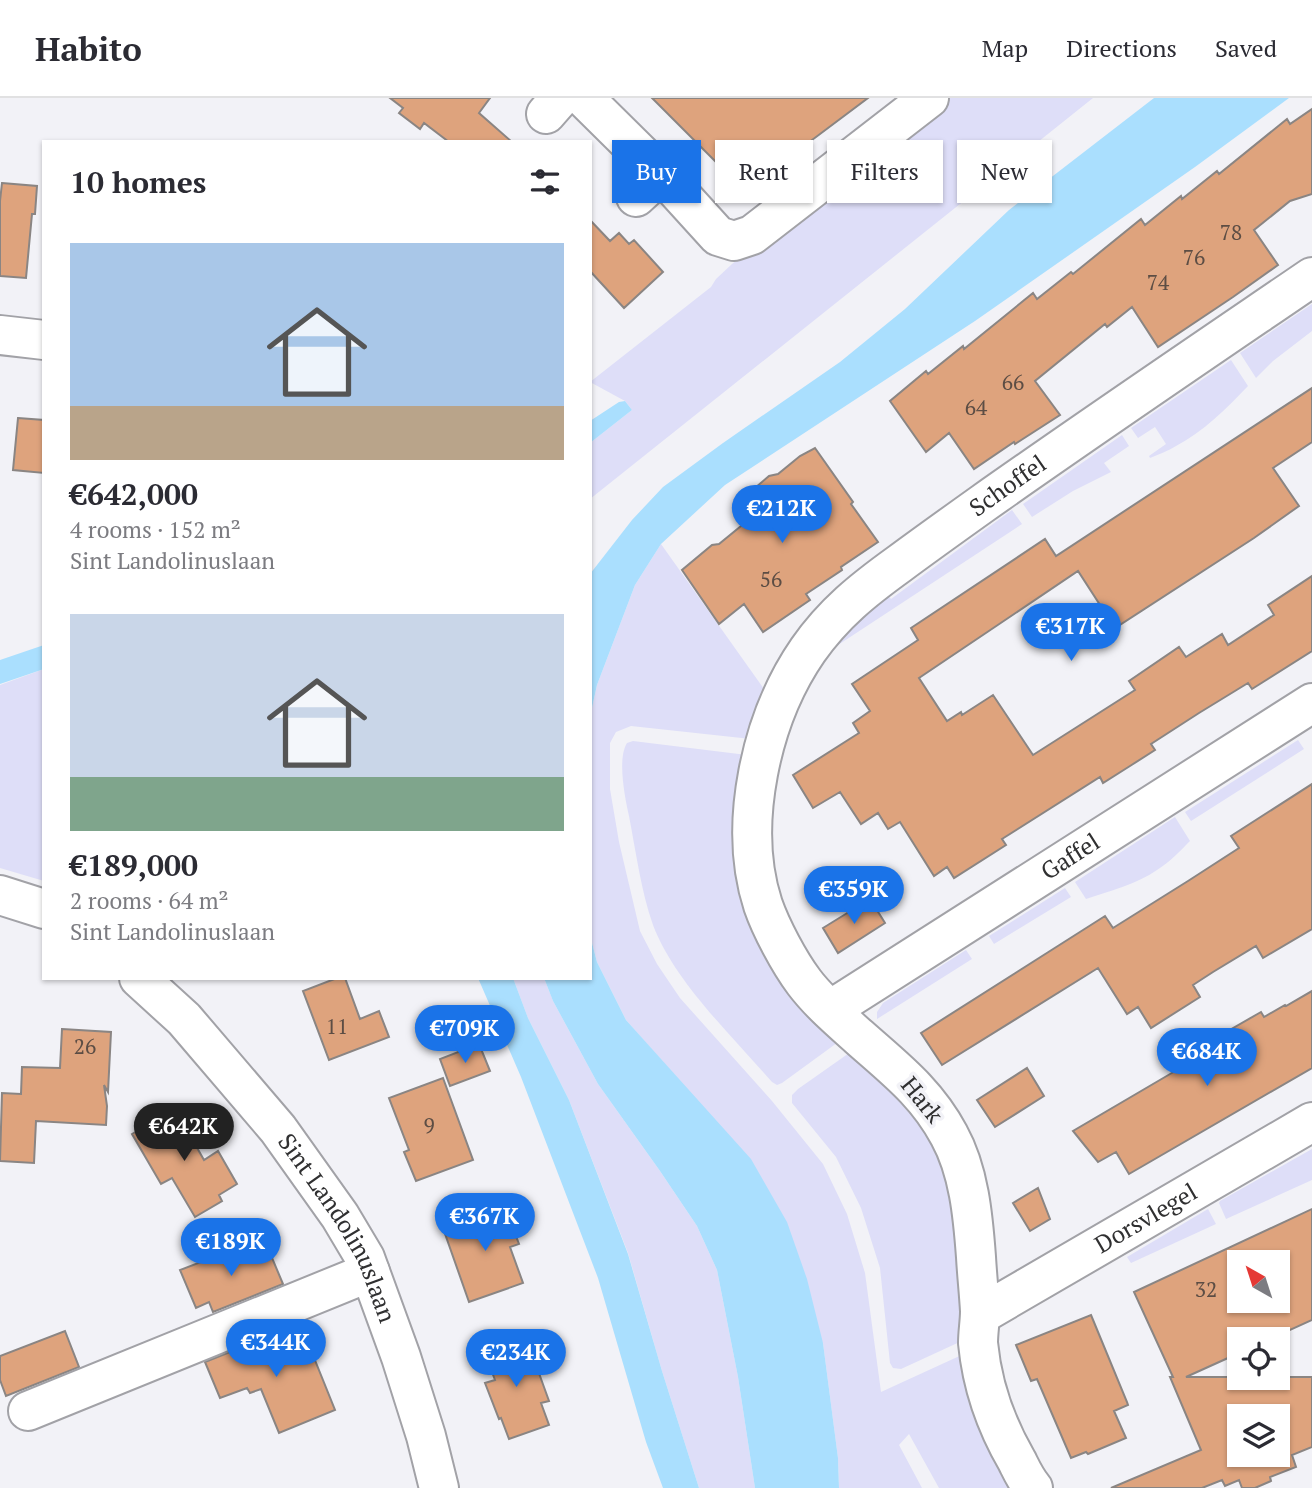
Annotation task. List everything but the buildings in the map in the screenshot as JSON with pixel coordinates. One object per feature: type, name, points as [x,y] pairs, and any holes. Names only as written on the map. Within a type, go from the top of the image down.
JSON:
[{"type":"street","points":[[573,102],[649,186],[718,236],[734,241],[752,235],[929,98]]},
{"type":"street","name":"Schoffel","points":[[764,749],[775,713],[790,680],[808,650],[856,595],[1003,489],[1312,277]]},
{"type":"street","points":[[0,335],[42,340]]},
{"type":"street","name":"Gaffel","points":[[830,1010],[1309,710]]},
{"type":"street","name":"Hark","points":[[764,749],[755,790],[752,824],[754,863],[764,905],[782,946],[804,983],[927,1099],[951,1137],[964,1174],[972,1214],[980,1315],[978,1339],[983,1374],[992,1410],[1010,1449],[1033,1488]]},
{"type":"street","points":[[0,895],[42,908]]},
{"type":"street","name":"Sint Landolinuslaan","points":[[141,980],[184,1019],[278,1129],[337,1210],[365,1258],[406,1370],[439,1488]]},
{"type":"street","name":"Dorsvlegel","points":[[980,1315],[1312,1122]]},
{"type":"street","points":[[28,1411],[370,1272]]},
{"type":"shaded area","points":[[948,98],[1093,98],[1040,140],[957,140],[957,203],[961,203],[592,497],[592,441],[632,410],[625,401],[592,383],[592,380],[711,287],[716,279],[827,191],[827,203],[943,203],[943,140],[893,140]]},
{"type":"shaded area","points":[[1312,304],[1312,331],[1256,378],[1240,353]]},
{"type":"shaded area","points":[[1231,360],[1248,386],[1196,434],[1150,458],[1149,456],[1166,444],[1155,427],[1138,438],[1131,428]]},
{"type":"shaded area","points":[[1122,435],[1129,446],[1104,463],[1111,472],[1073,491],[1032,517],[1023,504]]},
{"type":"shaded area","points":[[1012,510],[1022,524],[838,645],[824,658],[842,629],[885,592],[891,599]]},
{"type":"shaded area","points":[[661,544],[769,696],[751,739],[631,726],[616,732],[610,743],[610,789],[619,842],[640,931],[657,964],[680,998],[772,1101],[823,1164],[847,1214],[865,1273],[881,1392],[966,1353],[1018,1488],[939,1488],[909,1434],[899,1445],[922,1488],[839,1488],[838,1458],[823,1343],[681,1082],[626,1020],[597,962],[592,943],[592,708],[597,685],[635,585]]},
{"type":"shaded area","points":[[42,670],[42,880],[0,868],[0,685]]},
{"type":"shaded area","points":[[1298,740],[1304,749],[1191,821],[1185,812]]},
{"type":"shaded area","points":[[633,741],[747,755],[739,829],[841,1040],[782,1083],[777,1085],[772,1082],[706,1008],[675,967],[653,925],[642,885],[623,779],[624,750],[627,743]]},
{"type":"shaded area","points":[[1175,817],[1190,841],[1175,856],[1141,879],[1086,899],[1075,882]]},
{"type":"shaded area","points":[[1065,888],[1071,897],[994,944],[989,936]]},
{"type":"shaded area","points":[[966,950],[972,959],[877,1019],[877,1012],[883,1003]]},
{"type":"shaded area","points":[[514,980],[545,980],[553,1001],[598,1084],[697,1226],[717,1270],[738,1377],[755,1488],[699,1488],[628,1253],[569,1100],[528,1018]]},
{"type":"shaded area","points":[[852,1051],[913,1108],[951,1180],[964,1340],[901,1369],[893,1368],[890,1363],[880,1268],[861,1208],[836,1157],[792,1103],[792,1095],[798,1089]]},
{"type":"shaded area","points":[[1312,1149],[1312,1180],[1226,1219],[1220,1201]]},
{"type":"shaded area","points":[[1208,1209],[1216,1224],[1131,1263],[1127,1257]]},
{"type":"water","points":[[1154,98],[1289,98],[975,321],[725,485],[661,544],[635,585],[597,685],[592,708],[592,571],[632,520],[663,487],[840,362],[905,309],[1018,203],[1052,203],[1052,177]]},
{"type":"water","points":[[625,401],[632,410],[592,441],[592,420]]},
{"type":"water","points":[[42,646],[42,670],[0,684],[0,660]]},
{"type":"water","points":[[592,943],[597,962],[626,1020],[751,1159],[787,1222],[807,1279],[823,1343],[838,1458],[839,1488],[755,1488],[738,1377],[717,1270],[697,1226],[598,1084],[553,1001],[545,980],[592,980]]},
{"type":"water","points":[[479,980],[514,980],[528,1018],[569,1100],[628,1254],[699,1488],[663,1488],[646,1442],[598,1278],[521,1077]]}]
